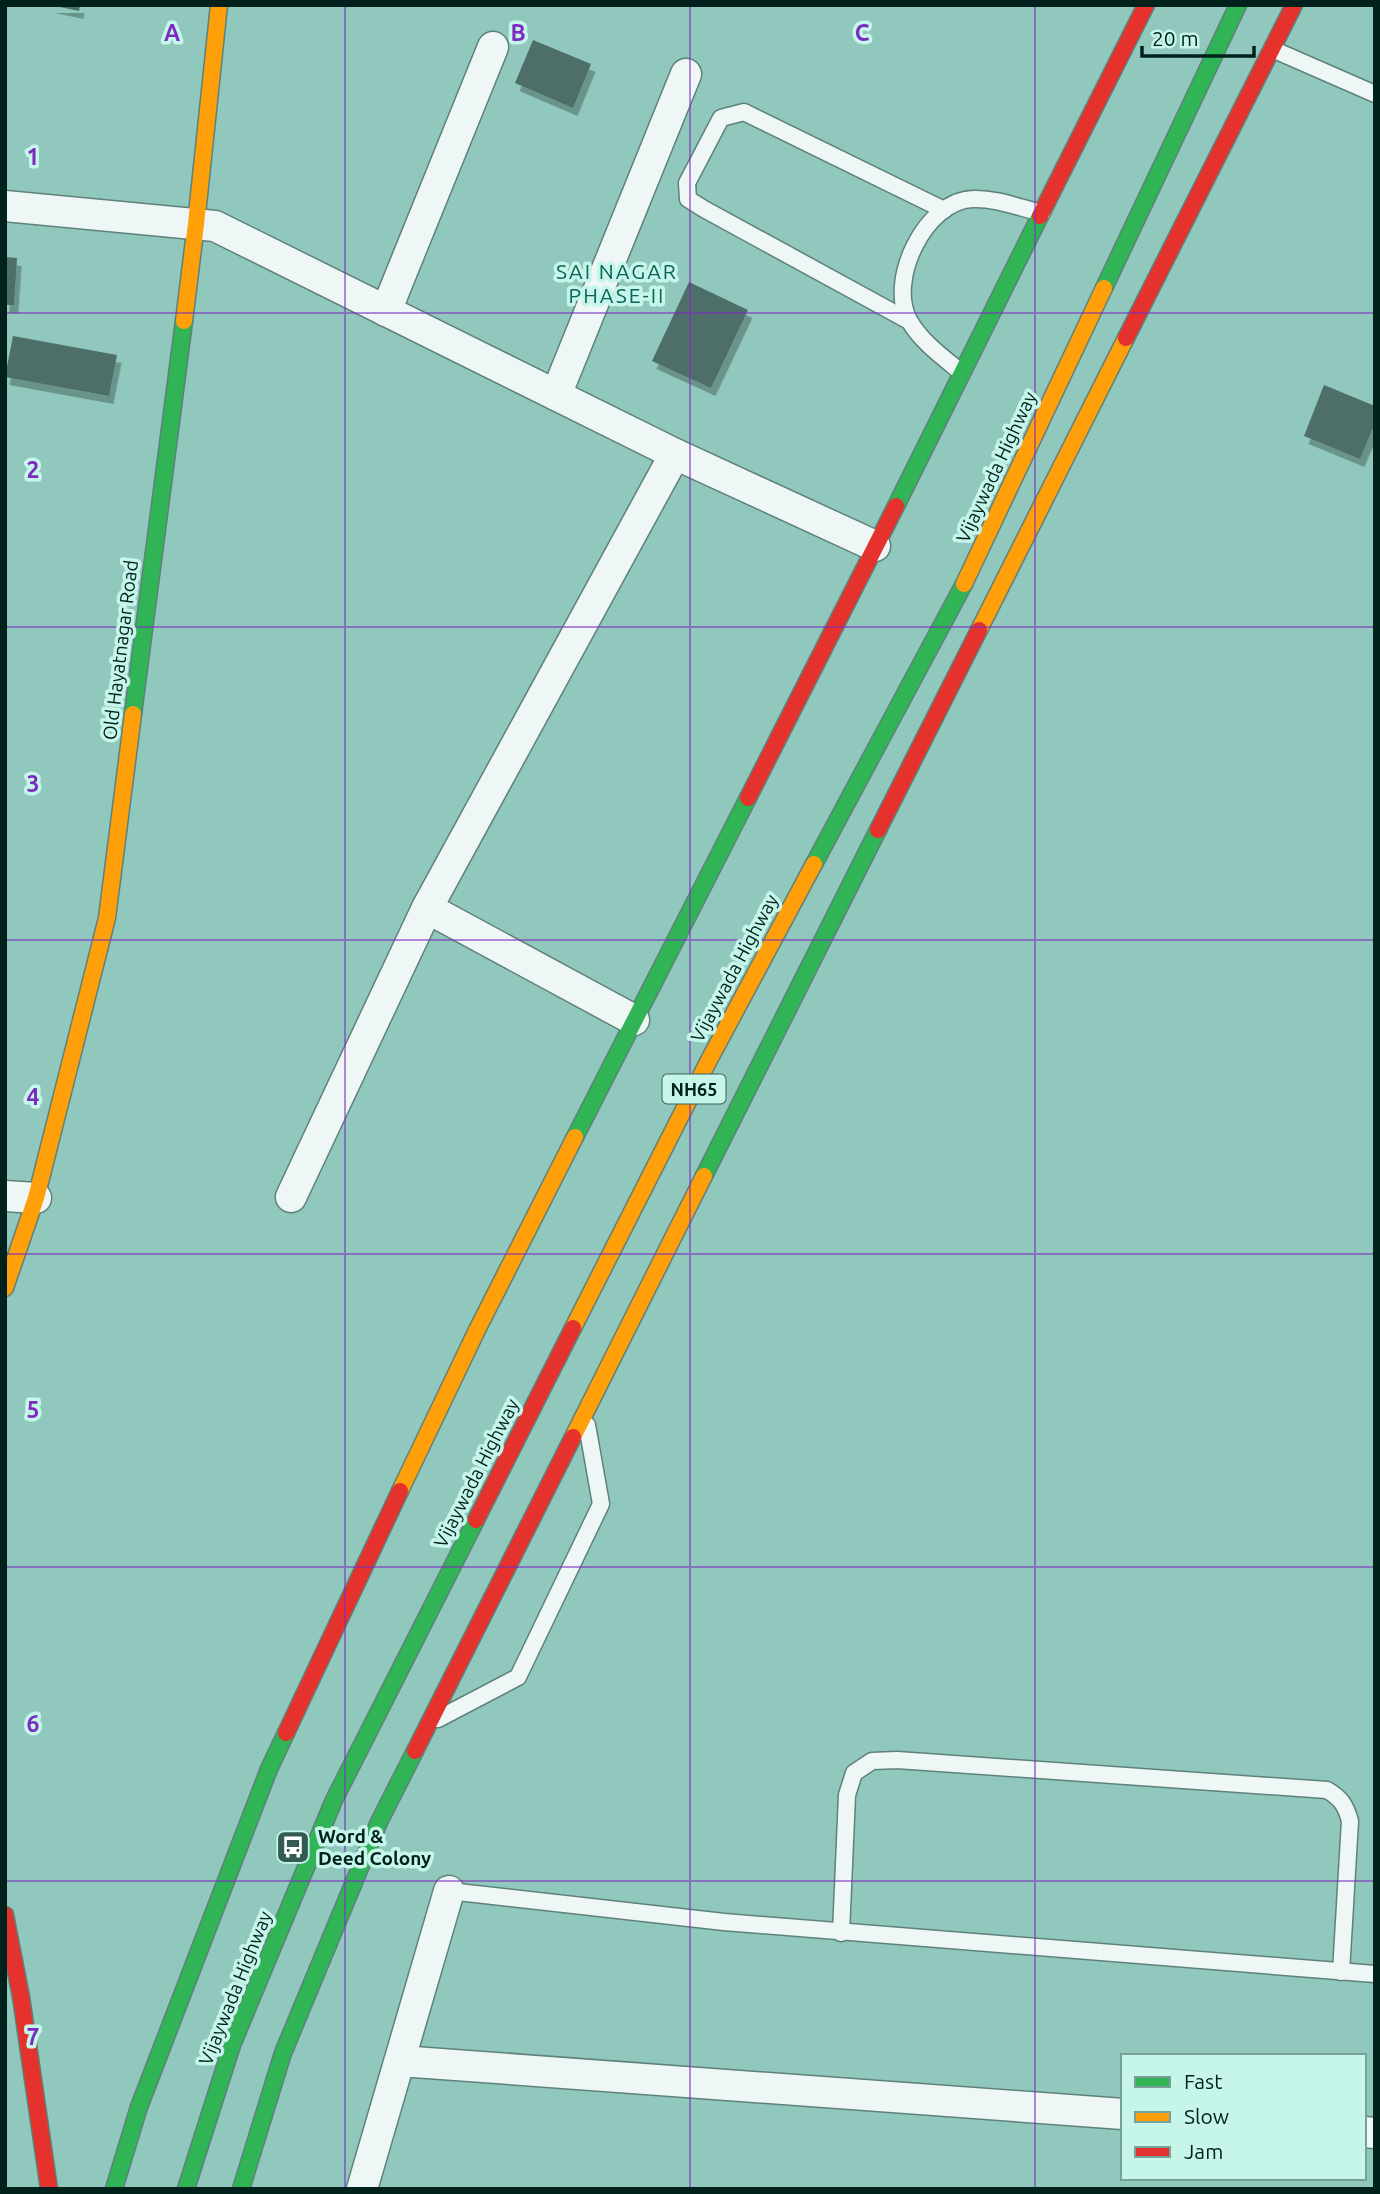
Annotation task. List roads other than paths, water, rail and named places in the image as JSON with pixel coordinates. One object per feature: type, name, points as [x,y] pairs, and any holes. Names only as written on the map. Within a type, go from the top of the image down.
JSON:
[{"type":"main road","name":"Old Hayatnagar Road","points":[[5,1288],[36,1198],[107,918],[196,224],[219,5]]},
{"type":"main road","points":[[114,2189],[139,2107],[269,1769],[477,1329],[875,546],[1146,5]]},
{"type":"main road","name":"Vijaywada Highway","points":[[186,2189],[232,2045],[334,1800],[708,1062],[959,594],[1238,5]]},
{"type":"main road","name":"NH65","points":[[241,2189],[288,2041],[379,1822],[1294,5]]},
{"type":"main road","points":[[5,1915],[49,2189]]},
{"type":"street","points":[[386,311],[493,47]]},
{"type":"street","points":[[556,395],[686,74]]},
{"type":"street","points":[[5,206],[215,226],[675,454],[875,546]]},
{"type":"street","points":[[291,1197],[427,908],[675,454]]},
{"type":"street","points":[[427,908],[634,1020]]},
{"type":"street","points":[[5,1196],[36,1198]]},
{"type":"street","points":[[362,2189],[449,1891]]},
{"type":"street","points":[[400,2061],[1121,2114]]},
{"type":"lane","points":[[1272,49],[1375,94]]},
{"type":"lane","points":[[909,321],[704,209],[688,199],[687,183],[721,118],[744,112],[944,210]]},
{"type":"lane","points":[[962,373],[922,337],[909,321],[903,305],[901,292],[904,275],[921,235],[944,210],[971,199],[989,200],[1042,213]]},
{"type":"lane","points":[[427,1726],[518,1677],[601,1504],[585,1412]]},
{"type":"lane","points":[[841,1933],[847,1795],[854,1773],[872,1761],[911,1761],[1327,1790],[1340,1797],[1350,1821],[1341,1972]]},
{"type":"lane","points":[[449,1891],[841,1933],[1375,1975]]},
{"type":"place","name":"Word & Deed Colony","points":[[293,1847]]},
{"type":"district","name":"SAI NAGAR PHASE-II","points":[[617,283]]}]
